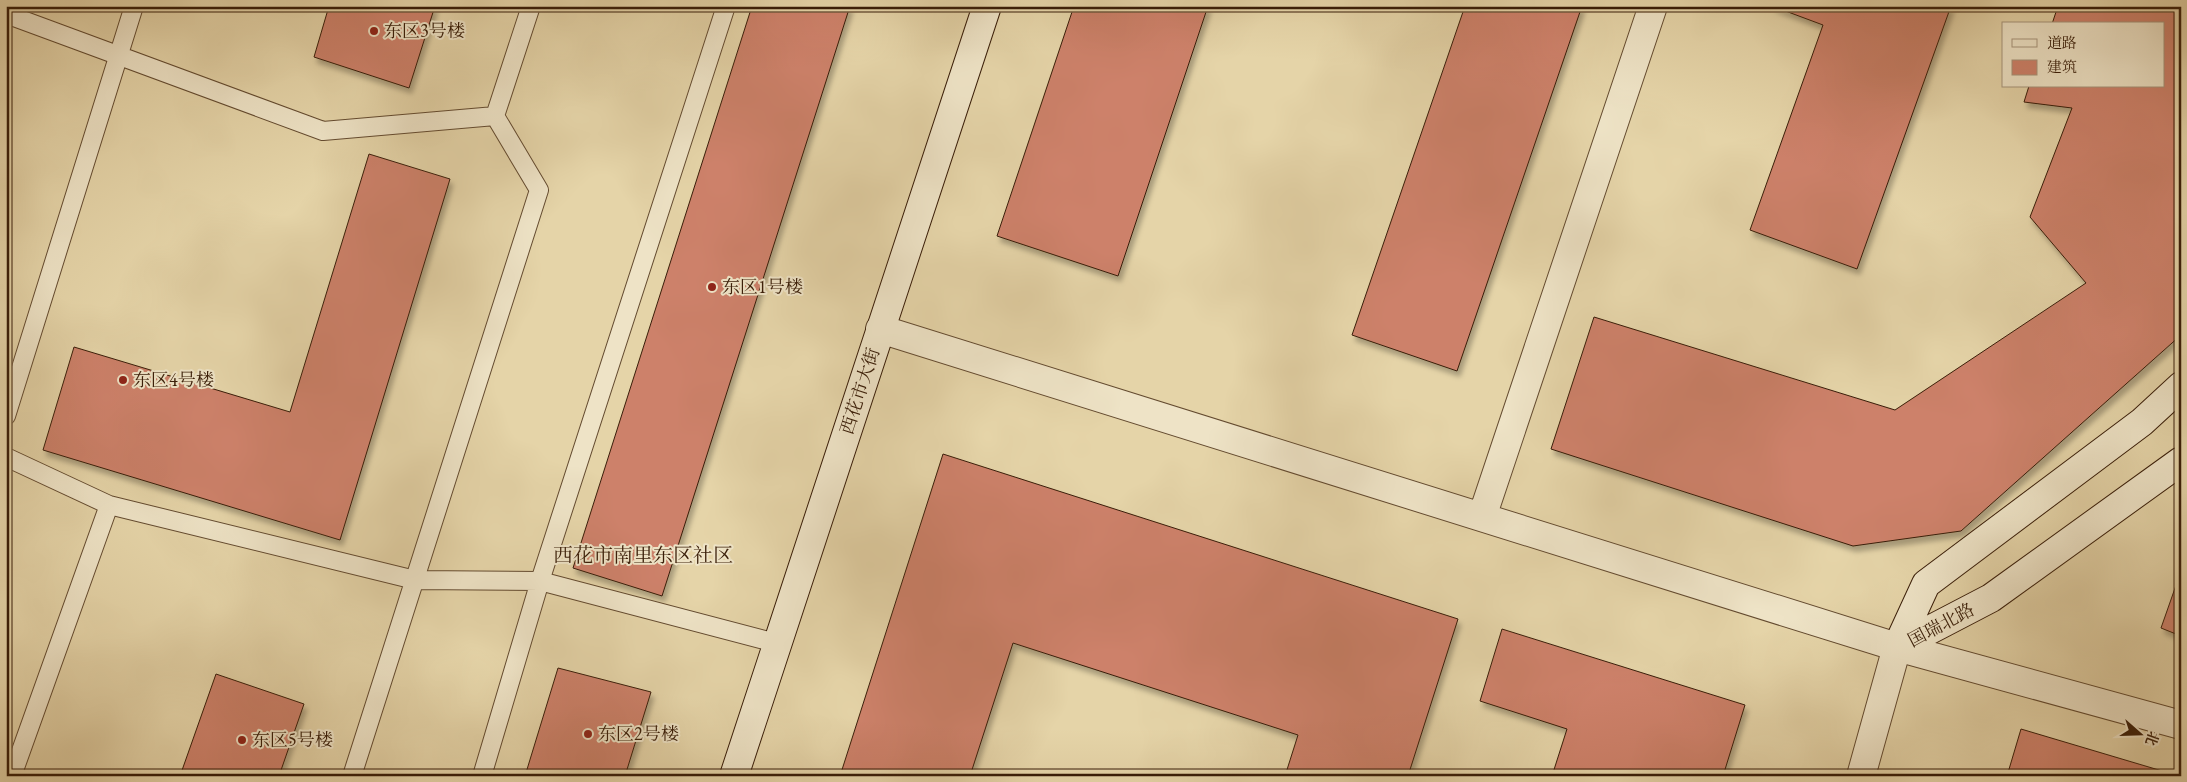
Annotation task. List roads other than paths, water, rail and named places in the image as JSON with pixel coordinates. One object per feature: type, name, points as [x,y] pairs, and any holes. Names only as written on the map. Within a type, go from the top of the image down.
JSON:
[{"type":"street","name":"西花市大街","points":[[734,776],[986,6]]},
{"type":"street","points":[[1482,517],[1653,6]]},
{"type":"street","points":[[880,329],[1898,647],[2181,725]]},
{"type":"street","name":"国瑞北路","points":[[1898,647],[1926,584],[2142,422],[2181,386]]},
{"type":"street","name":"国瑞北路","points":[[1898,647],[1991,598],[2181,462]]},
{"type":"street","points":[[1861,776],[1898,647]]},
{"type":"lane","points":[[6,416],[134,6]]},
{"type":"lane","points":[[352,776],[539,190],[495,116],[531,6]]},
{"type":"lane","points":[[482,776],[540,581],[726,6]]},
{"type":"lane","points":[[6,14],[117,57],[323,131],[495,116]]},
{"type":"lane","points":[[6,456],[109,505],[415,580],[540,581],[776,643]]},
{"type":"lane","points":[[12,776],[109,505]]},
{"type":"place","name":"东区3号楼","points":[[374,31]]},
{"type":"place","name":"东区1号楼","points":[[712,287]]},
{"type":"place","name":"东区4号楼","points":[[123,380]]},
{"type":"place","name":"东区2号楼","points":[[588,734]]},
{"type":"place","name":"东区5号楼","points":[[242,740]]},
{"type":"district","name":"西花市南里东区社区","points":[[643,555]]}]
